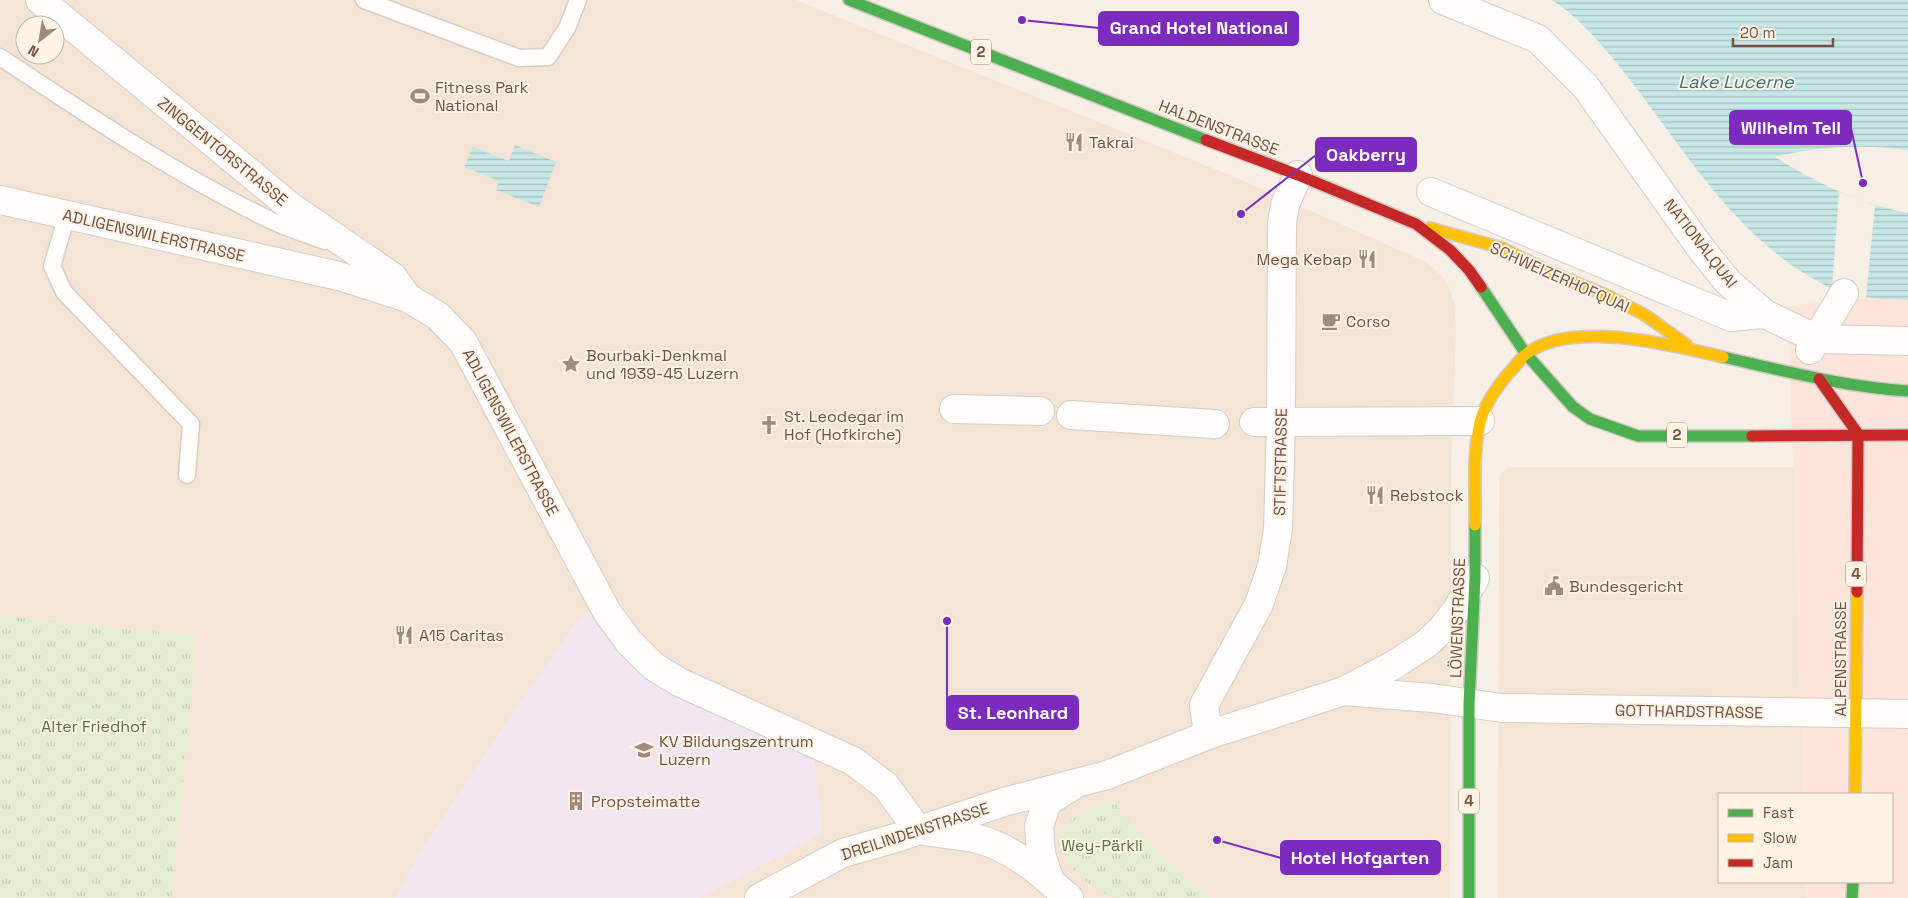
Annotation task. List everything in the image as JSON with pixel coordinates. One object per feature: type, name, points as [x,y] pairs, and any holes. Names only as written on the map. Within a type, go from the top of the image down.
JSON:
[{"type":"main road","name":"HALDENSTRASSE","points":[[849,0],[1298,175],[1416,224],[1450,250],[1469,270],[1526,354]]},
{"type":"main road","name":"SCHWEIZERHOFQUAI","points":[[1416,224],[1502,248],[1552,273],[1606,295],[1645,315],[1694,350]]},
{"type":"main road","name":"SCHWEIZERHOFQUAI","points":[[1526,354],[1556,340],[1580,336],[1623,338],[1694,350],[1819,380]]},
{"type":"main road","name":"LÖWENSTRASSE","points":[[1469,898],[1469,704],[1475,578],[1476,449],[1480,422],[1490,400],[1503,380],[1526,354]]},
{"type":"main road","name":"2","points":[[1526,354],[1573,407],[1590,419],[1638,436],[1908,435]]},
{"type":"main road","name":"2","points":[[1819,380],[1908,391]]},
{"type":"main road","points":[[1819,380],[1858,434]]},
{"type":"main road","name":"ALPENSTRASSE","points":[[1855,793],[1857,713],[1856,487],[1858,434]]},
{"type":"main road","points":[[1852,898],[1853,883]]},
{"type":"street","name":"ZINGGENTORSTRASSE","points":[[40,0],[290,207],[393,277],[408,298]]},
{"type":"street","name":"NATIONALQUAI","points":[[1443,0],[1538,39],[1586,87],[1697,242],[1728,282],[1765,314]]},
{"type":"street","name":"STIFTSTRASSE","points":[[1208,735],[1204,706],[1259,604],[1272,566],[1278,529],[1281,422],[1282,223],[1285,205],[1298,175]]},
{"type":"street","name":"NATIONALQUAI","points":[[1431,192],[1731,317],[1765,314]]},
{"type":"street","name":"ADLIGENSWILERSTRASSE","points":[[0,200],[339,276],[408,298],[438,316],[463,342],[607,612],[629,642],[653,666],[678,682],[854,761],[886,786],[918,830]]},
{"type":"street","points":[[1814,344],[1844,293]]},
{"type":"street","points":[[1765,314],[1814,344],[1908,341]]},
{"type":"street","points":[[954,409],[1040,411]]},
{"type":"street","points":[[1071,415],[1215,424]]},
{"type":"street","points":[[1254,422],[1480,422]]},
{"type":"street","name":"DREILINDENSTRASSE","points":[[760,898],[843,853],[1004,802],[1107,774],[1208,735],[1344,691],[1392,666],[1426,644],[1441,630],[1458,608],[1475,578]]},
{"type":"street","name":"DREILINDENSTRASSE","points":[[1344,691],[1432,698],[1469,704]]},
{"type":"street","name":"GOTTHARDSTRASSE","points":[[1469,704],[1502,708],[1908,714]]},
{"type":"street","name":"DREILINDENSTRASSE","points":[[1059,890],[1041,854],[1039,826],[1047,802],[1078,782]]},
{"type":"street","points":[[918,830],[979,840],[1007,850],[1059,890]]},
{"type":"lane","points":[[364,0],[519,58],[548,57],[567,28],[578,0]]},
{"type":"lane","points":[[0,57],[80,110],[187,176],[270,220],[362,256]]},
{"type":"lane","points":[[67,215],[52,266],[64,292],[191,424],[187,475]]},
{"type":"shaded area","points":[[0,0],[796,0],[1237,178],[1426,262],[1440,274],[1448,285],[1454,301],[1456,329],[1451,467],[1450,898],[0,898]]},
{"type":"shaded area","points":[[1866,298],[1908,300],[1908,898],[1806,898],[1805,883],[1893,883],[1893,793],[1803,793],[1788,306]]},
{"type":"shaded area","points":[[1509,467],[1793,467],[1803,793],[1718,793],[1718,883],[1805,883],[1806,898],[1498,898],[1499,479],[1501,474]]},
{"type":"shaded area","name":"KV Bildungszentrum Luzern","points":[[586,612],[618,649],[669,692],[702,710],[787,744],[814,757],[823,833],[700,898],[395,898],[418,856],[469,777],[574,625]]},
{"type":"green space","name":"Alter Friedhof","points":[[0,616],[197,636],[171,898],[0,898]]},
{"type":"green space","name":"Wey-Pärkli","points":[[1113,800],[1146,840],[1210,898],[1118,898],[1095,888],[1073,869],[1062,845],[1063,833],[1070,822],[1079,814]]},
{"type":"water","name":"Lake Lucerne","points":[[1552,0],[1908,0],[1908,150],[1875,147],[1841,147],[1807,150],[1775,157],[1807,176],[1855,198],[1908,213],[1908,300],[1868,298],[1839,291],[1807,275],[1755,235],[1710,187],[1631,81],[1595,37]]},
{"type":"water","points":[[515,145],[556,162],[539,207],[496,190],[499,181],[464,167],[473,147],[509,161]]},
{"type":"pier","points":[[1839,192],[1875,205],[1866,298],[1832,289]]},
{"type":"traffic: fast","points":[[849,0],[1206,140]]},
{"type":"traffic: fast","points":[[1481,287],[1526,354],[1573,407],[1590,419],[1638,436],[1752,436]]},
{"type":"traffic: fast","points":[[1723,357],[1838,382],[1908,391]]},
{"type":"traffic: fast","points":[[1469,898],[1469,704],[1475,578],[1475,525]]},
{"type":"traffic: fast","points":[[1852,898],[1853,883]]},
{"type":"traffic: slow","points":[[1430,228],[1502,248],[1552,273],[1606,295],[1645,315],[1687,345]]},
{"type":"traffic: slow","points":[[1475,525],[1475,461],[1480,423],[1488,403],[1508,374],[1526,354],[1545,344],[1568,338],[1594,336],[1650,342],[1723,357]]},
{"type":"traffic: slow","points":[[1855,793],[1857,592]]},
{"type":"traffic: jam","points":[[1206,140],[1298,175],[1416,224],[1450,250],[1469,270],[1481,287]]},
{"type":"traffic: jam","points":[[1819,379],[1858,434]]},
{"type":"traffic: jam","points":[[1857,592],[1858,434]]},
{"type":"traffic: jam","points":[[1752,436],[1908,435]]},
{"type":"place","name":"Grand Hotel National","points":[[1022,20]]},
{"type":"place","name":"Fitness Park National","points":[[420,96]]},
{"type":"place","name":"Takrai","points":[[1074,142]]},
{"type":"place","name":"Wilhelm Tell","points":[[1863,183]]},
{"type":"place","name":"Oakberry","points":[[1241,214]]},
{"type":"place","name":"Mega Kebap","points":[[1367,259]]},
{"type":"place","name":"Corso","points":[[1331,321]]},
{"type":"place","name":"Bourbaki-Denkmal und 1939-45 Luzern","points":[[571,364]]},
{"type":"place","name":"St. Leodegar im Hof (Hofkirche)","points":[[769,425]]},
{"type":"place","name":"Rebstock","points":[[1375,495]]},
{"type":"place","name":"Bundesgericht","points":[[1554,586]]},
{"type":"place","name":"St. Leonhard","points":[[947,621]]},
{"type":"place","name":"A15 Caritas","points":[[404,635]]},
{"type":"place","name":"KV Bildungszentrum Luzern","points":[[644,750]]},
{"type":"place","name":"Propsteimatte","points":[[576,801]]},
{"type":"place","name":"Hotel Hofgarten","points":[[1217,840]]}]
